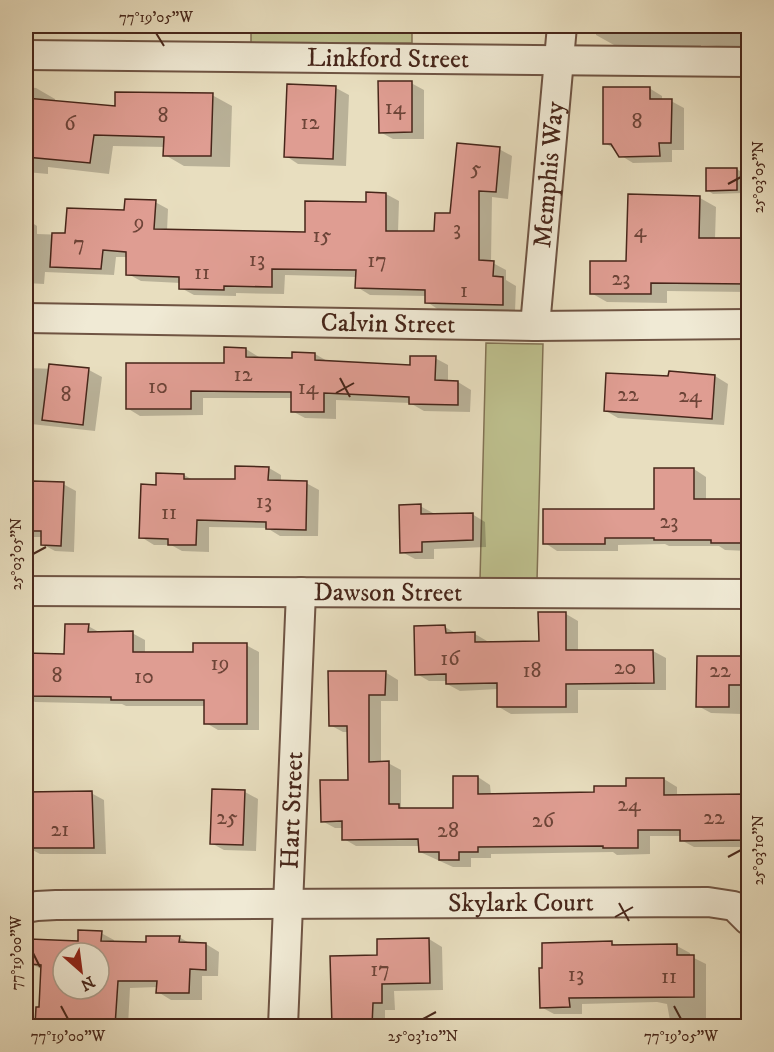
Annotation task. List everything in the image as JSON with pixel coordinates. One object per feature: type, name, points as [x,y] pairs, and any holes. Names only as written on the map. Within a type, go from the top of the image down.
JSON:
[{"type":"street","name":"Memphis Way","points":[[535,326],[562,26]]},
{"type":"street","name":"Linkford Street","points":[[26,55],[748,62]]},
{"type":"street","name":"Calvin Street","points":[[26,318],[535,326],[748,324]]},
{"type":"street","name":"Dawson Street","points":[[26,591],[748,594]]},
{"type":"street","name":"Hart Street","points":[[283,1026],[301,592]]},
{"type":"street","name":"Skylark Court","points":[[26,908],[56,905],[708,902],[734,906],[748,920]]},
{"type":"green space","points":[[251,26],[412,26],[412,43],[251,43]]},
{"type":"green space","points":[[486,343],[543,344],[537,581],[480,580]]},
{"type":"building","points":[[378,81],[412,81],[412,132],[379,133]]},
{"type":"building","points":[[287,84],[336,86],[333,159],[284,157]]},
{"type":"building","points":[[603,87],[650,87],[650,99],[672,99],[671,143],[659,143],[660,156],[619,157],[611,144],[603,144]]},
{"type":"building","points":[[115,92],[213,93],[211,156],[163,156],[164,137],[94,135],[90,163],[26,157],[26,98],[115,106]]},
{"type":"building","points":[[457,143],[500,147],[496,192],[479,191],[479,260],[494,261],[493,276],[503,277],[503,305],[425,303],[425,290],[355,288],[356,270],[272,269],[272,287],[224,286],[224,290],[179,289],[179,277],[126,275],[126,252],[103,250],[101,269],[50,267],[52,233],[65,233],[67,208],[124,210],[125,199],[156,200],[154,229],[305,232],[305,201],[366,202],[366,192],[386,193],[386,231],[434,231],[435,213],[450,213]]},
{"type":"building","points":[[706,168],[737,168],[737,190],[706,191]]},
{"type":"building","points":[[628,194],[700,196],[699,238],[748,238],[748,284],[651,283],[651,294],[590,294],[590,261],[626,261]]},
{"type":"building","points":[[224,347],[246,348],[246,357],[292,358],[292,352],[315,353],[315,360],[410,365],[410,356],[436,356],[435,380],[458,381],[458,405],[409,404],[409,397],[324,393],[324,412],[291,412],[291,392],[191,391],[191,409],[126,409],[126,363],[224,363]]},
{"type":"building","points":[[49,364],[89,368],[83,425],[42,420]]},
{"type":"building","points":[[669,371],[715,375],[712,419],[604,411],[606,373],[668,376]]},
{"type":"building","points":[[235,466],[269,467],[268,480],[307,481],[306,530],[266,529],[266,522],[197,520],[196,545],[168,545],[168,539],[139,538],[141,484],[156,485],[156,473],[184,474],[184,479],[235,479]]},
{"type":"building","points":[[654,468],[694,468],[694,499],[748,499],[748,543],[605,538],[605,544],[543,544],[543,509],[654,509]]},
{"type":"building","points":[[33,481],[64,482],[61,546],[41,545],[41,531],[26,531],[26,499],[32,499]]},
{"type":"building","points":[[421,504],[421,514],[473,513],[473,540],[422,542],[422,552],[400,553],[399,505]]},
{"type":"building","points":[[538,612],[566,612],[566,650],[653,650],[654,683],[566,684],[566,707],[497,707],[497,683],[446,684],[446,674],[415,675],[414,626],[445,625],[446,633],[475,632],[475,642],[539,641]]},
{"type":"building","points":[[65,624],[89,624],[88,632],[133,631],[133,652],[193,652],[193,643],[247,643],[247,724],[204,724],[204,700],[111,700],[111,697],[26,696],[26,653],[64,654]]},
{"type":"building","points":[[697,656],[743,656],[743,685],[729,685],[729,707],[696,707]]},
{"type":"building","points":[[328,671],[386,671],[385,695],[369,695],[369,762],[389,761],[389,804],[399,804],[399,808],[453,808],[453,776],[478,776],[478,794],[594,792],[594,786],[626,786],[626,778],[664,778],[664,795],[748,794],[748,840],[680,841],[680,830],[638,830],[638,848],[478,847],[478,852],[459,852],[459,860],[439,860],[439,852],[419,852],[418,839],[342,840],[342,821],[321,822],[320,780],[348,780],[347,726],[329,726]]},
{"type":"building","points":[[212,789],[245,790],[243,845],[210,844]]},
{"type":"building","points":[[92,791],[94,848],[26,848],[26,792]]},
{"type":"building","points":[[78,930],[102,931],[101,941],[78,941]]},
{"type":"building","points":[[146,936],[180,936],[179,942],[206,943],[206,970],[190,969],[189,993],[156,993],[157,981],[118,981],[115,1026],[35,1026],[36,1007],[39,1007],[41,965],[29,964],[30,939],[78,941],[51,941],[51,1001],[111,1001],[111,941],[146,942]]},
{"type":"building","points":[[429,938],[430,983],[382,984],[382,1003],[373,1003],[372,1026],[332,1026],[330,956],[377,955],[377,939]]},
{"type":"building","points":[[612,941],[612,945],[677,944],[677,955],[694,955],[694,997],[569,998],[570,1007],[540,1008],[539,968],[542,968],[542,943]]}]
